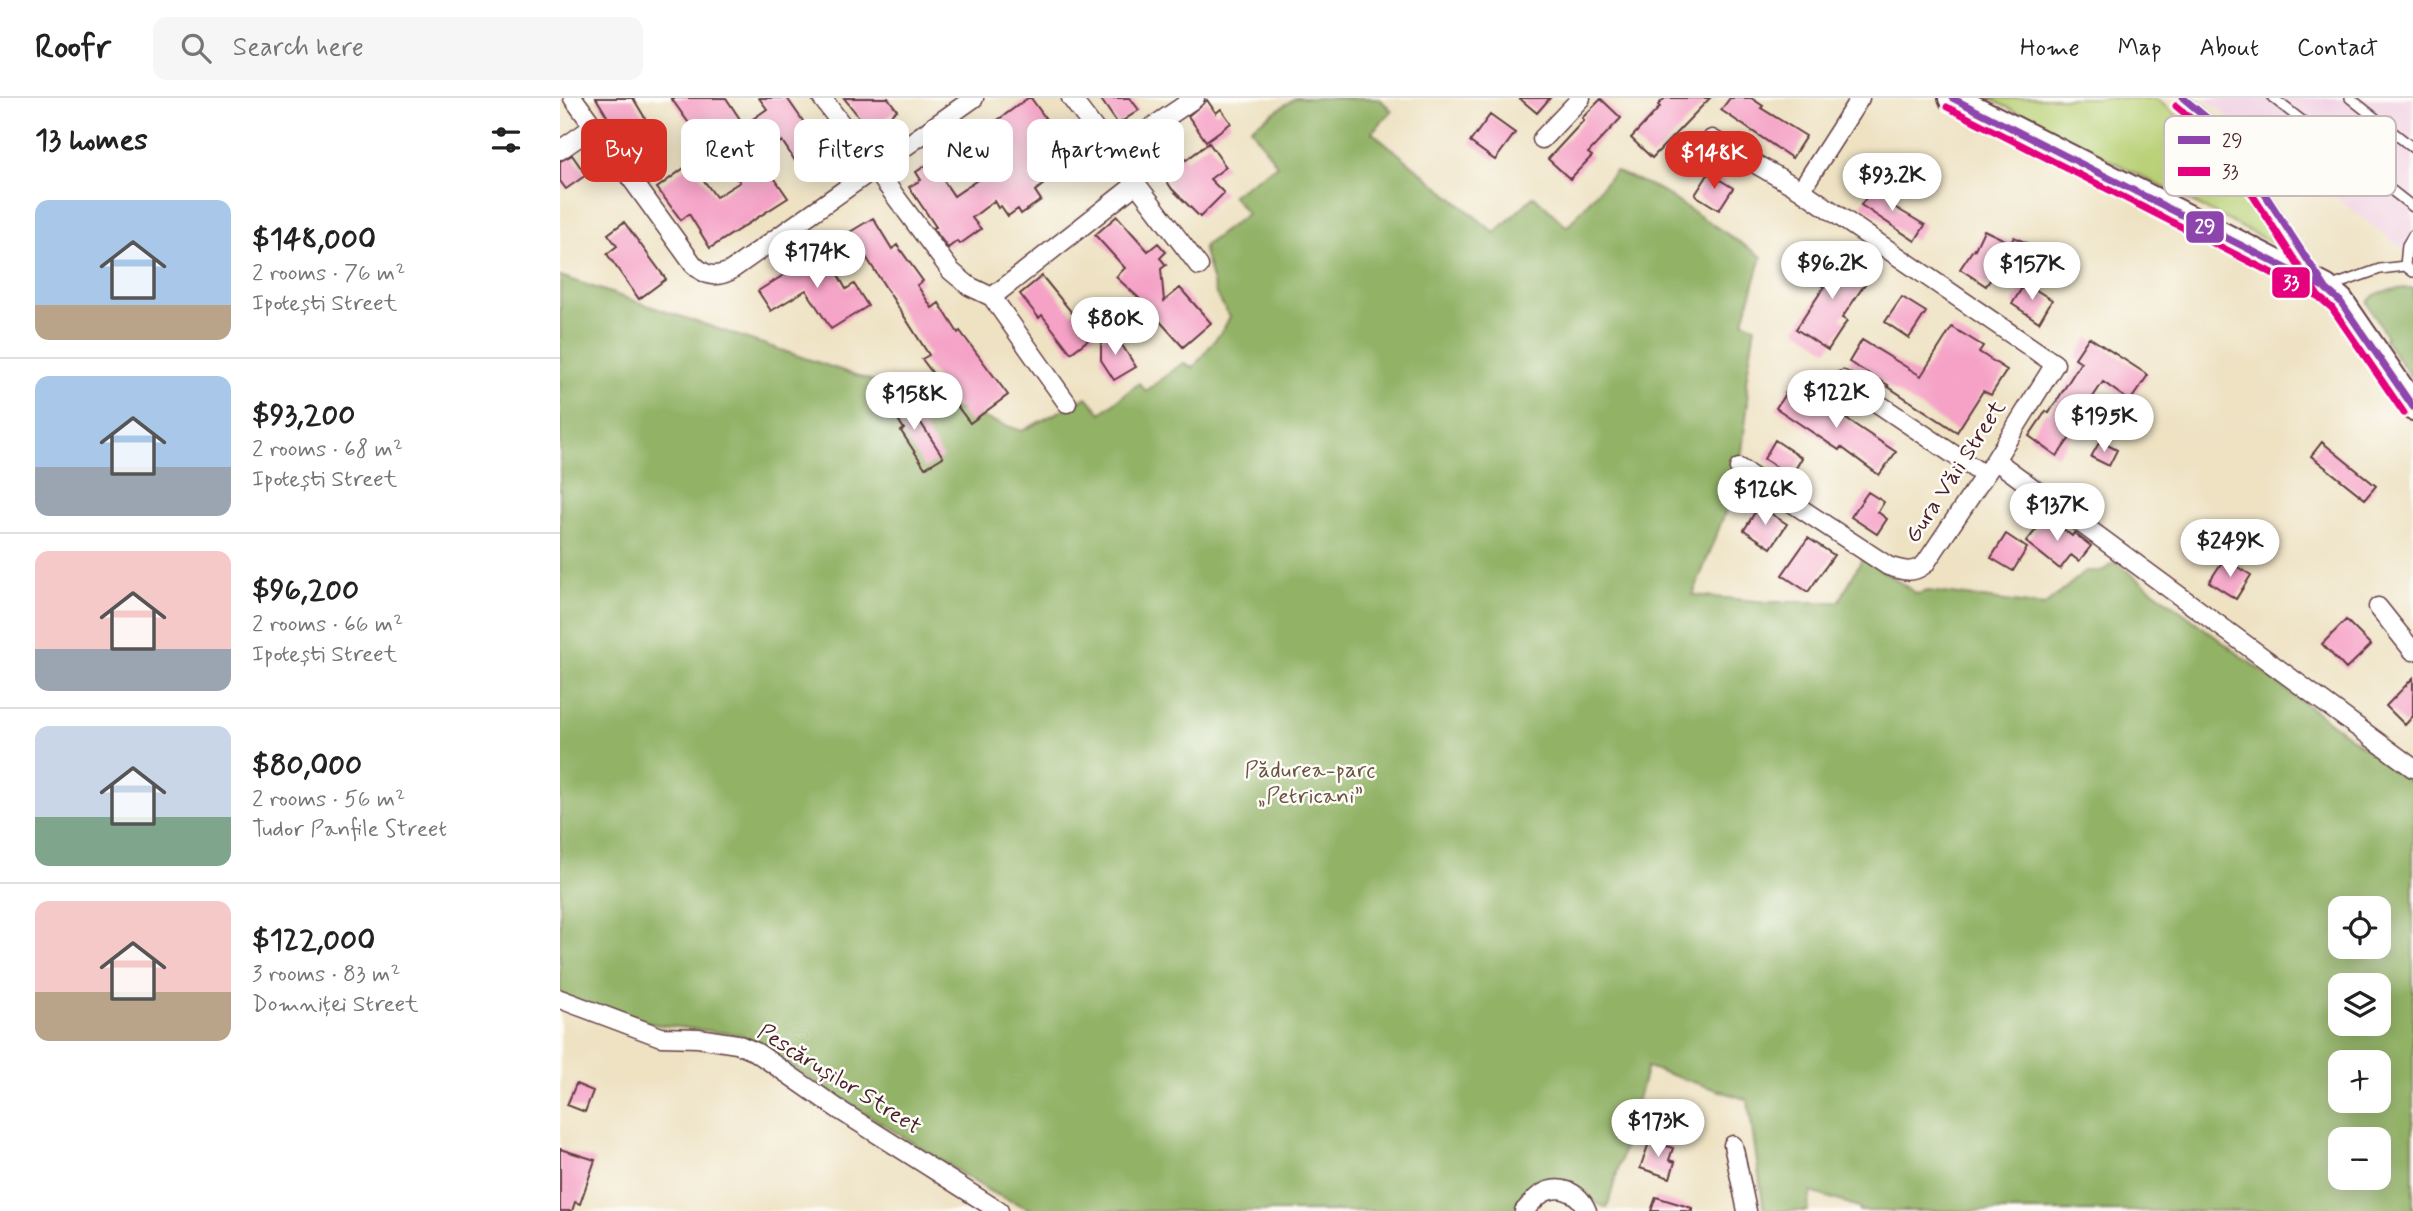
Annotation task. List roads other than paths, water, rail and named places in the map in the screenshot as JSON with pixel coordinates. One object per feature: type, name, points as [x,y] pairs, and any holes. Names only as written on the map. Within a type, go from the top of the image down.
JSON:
[{"type":"main road","points":[[1952,98],[2325,288],[2340,301],[2413,407]]},
{"type":"street","points":[[573,98],[587,119]]},
{"type":"street","points":[[822,98],[837,119]]},
{"type":"street","points":[[909,145],[974,98]]},
{"type":"street","points":[[1071,98],[1087,119]]},
{"type":"street","points":[[1164,119],[1195,98]]},
{"type":"street","points":[[1542,139],[1581,98]]},
{"type":"street","points":[[1713,139],[1801,190],[1860,98]]},
{"type":"street","points":[[560,150],[581,135]]},
{"type":"street","points":[[633,182],[693,264],[707,274],[720,275],[730,271],[858,182]]},
{"type":"street","points":[[884,182],[951,271],[969,286],[992,297],[1067,403]]},
{"type":"street","points":[[992,297],[1136,184],[1199,266]]},
{"type":"street","name":"Gura Văii Street","points":[[1739,468],[1888,566],[1909,572],[1919,569],[1995,460],[2055,364],[1801,190]]},
{"type":"street","points":[[1843,380],[1983,475]]},
{"type":"street","points":[[1995,460],[2413,768]]},
{"type":"street","points":[[2378,607],[2413,652]]},
{"type":"street","name":"Pescărușilor Street","points":[[560,999],[661,1037],[698,1038],[737,1044],[756,1052],[841,1111],[999,1211]]},
{"type":"street","points":[[1733,1145],[1747,1211]]},
{"type":"street","points":[[1524,1211],[1538,1195],[1552,1189],[1570,1192],[1580,1199],[1587,1211]]},
{"type":"lane","points":[[2183,98],[2205,116]]},
{"type":"lane","points":[[2273,98],[2296,116]]},
{"type":"lane","points":[[2350,98],[2373,116]]},
{"type":"lane","points":[[2396,135],[2413,148]]},
{"type":"lane","points":[[2396,193],[2413,206]]},
{"type":"lane","points":[[2266,196],[2325,288],[2379,269],[2409,269],[2407,245],[2413,234]]},
{"type":"park label","name":"Pădurea-parc „Petricani”","points":[[1310,784]]}]
